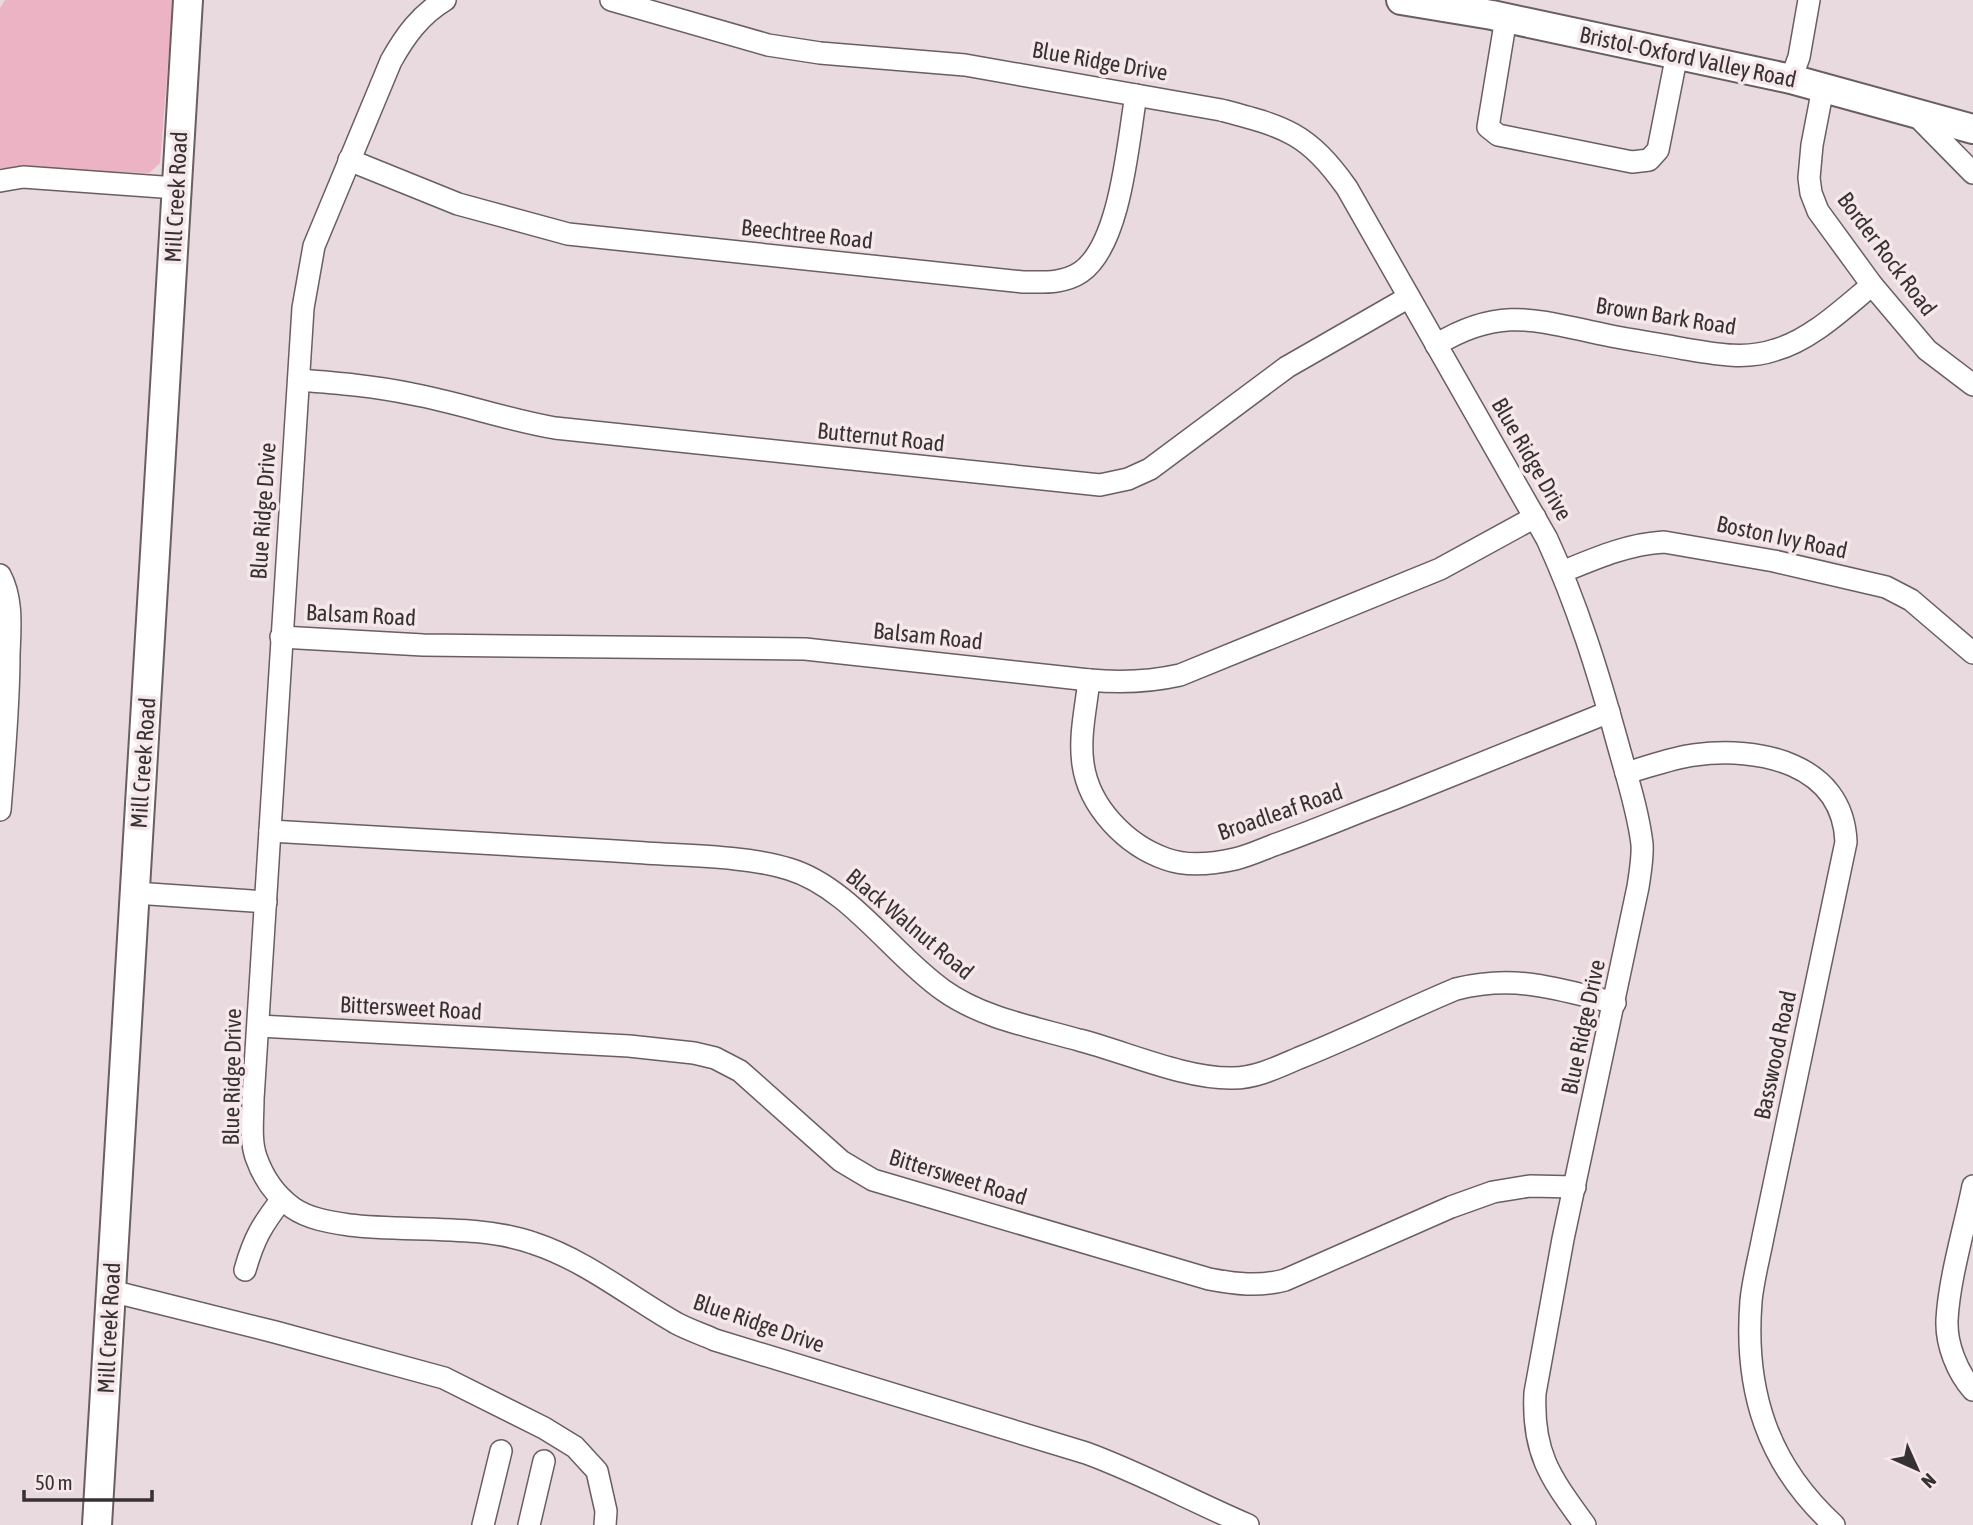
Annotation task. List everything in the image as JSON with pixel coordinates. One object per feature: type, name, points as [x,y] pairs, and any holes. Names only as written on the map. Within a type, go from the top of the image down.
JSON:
[{"type":"main road","name":"Mill Creek Road","points":[[97,1525],[188,0]]},
{"type":"main road","name":"Bristol-Oxford Valley Road","points":[[1401,0],[1497,11],[1791,79],[1973,129]]},
{"type":"street","name":"Blue Ridge Drive","points":[[444,0],[405,35],[391,61],[314,246],[303,308],[253,1099],[253,1139],[256,1156],[265,1176],[282,1199],[295,1209],[330,1222],[368,1227],[497,1234],[530,1241],[558,1252],[678,1324],[715,1340],[1086,1453],[1116,1464],[1184,1498],[1248,1525]]},
{"type":"street","name":"Blue Ridge Drive","points":[[611,0],[768,45],[820,53],[965,65],[1221,110],[1261,120],[1291,132],[1309,144],[1327,160],[1347,188],[1535,517],[1562,572],[1609,712],[1642,844],[1642,862],[1615,1003],[1547,1318],[1535,1410],[1544,1463],[1586,1525]]},
{"type":"street","points":[[1791,79],[1800,57],[1809,0]]},
{"type":"street","points":[[1497,11],[1488,127],[1497,135],[1632,162],[1649,160],[1658,150],[1677,54]]},
{"type":"street","name":"Border Rock Road","points":[[1823,88],[1812,145],[1809,178],[1818,211],[1872,285],[1927,350],[1973,385]]},
{"type":"street","name":"Beechtree Road","points":[[349,160],[458,204],[568,234],[1023,282],[1050,282],[1080,272],[1103,246],[1119,191],[1136,95]]},
{"type":"street","points":[[1912,111],[1973,173]]},
{"type":"street","points":[[0,181],[23,177],[176,188]]},
{"type":"street","name":"Brown Bark Road","points":[[1437,345],[1460,330],[1475,325],[1498,320],[1523,320],[1552,322],[1611,336],[1700,351],[1739,356],[1763,354],[1807,335],[1872,285]]},
{"type":"street","name":"Butternut Road","points":[[299,380],[357,384],[415,394],[555,429],[1100,485],[1128,479],[1150,469],[1287,367],[1409,297]]},
{"type":"street","name":"Balsam Road","points":[[281,637],[423,645],[805,649],[1089,680],[1155,681],[1180,675],[1440,569],[1535,517]]},
{"type":"street","name":"Boston Ivy Road","points":[[1562,572],[1617,550],[1646,543],[1690,545],[1762,559],[1886,587],[1911,600],[1973,653]]},
{"type":"street","points":[[0,575],[8,597],[10,617],[9,689],[0,810]]},
{"type":"street","name":"Broadleaf Road","points":[[1089,680],[1082,735],[1083,764],[1092,794],[1103,811],[1126,836],[1156,855],[1186,863],[1208,864],[1236,859],[1290,840],[1609,712]]},
{"type":"street","name":"Basswood Road","points":[[1626,773],[1690,755],[1730,753],[1762,756],[1808,772],[1821,782],[1842,813],[1846,842],[1760,1249],[1751,1299],[1749,1350],[1751,1376],[1771,1444],[1796,1486],[1834,1525]]},
{"type":"street","name":"Black Walnut Road","points":[[270,831],[622,852],[785,867],[823,886],[861,915],[942,989],[968,1006],[1013,1022],[1163,1065],[1220,1078],[1262,1073],[1471,985],[1532,983],[1615,1003]]},
{"type":"street","points":[[135,892],[266,902]]},
{"type":"street","name":"Bittersweet Road","points":[[259,1026],[629,1046],[705,1056],[740,1071],[841,1161],[873,1180],[1209,1279],[1235,1284],[1258,1285],[1285,1280],[1451,1207],[1493,1192],[1530,1186],[1575,1187]]},
{"type":"street","points":[[1973,1186],[1947,1320],[1952,1352],[1960,1371],[1973,1390]]},
{"type":"street","points":[[245,1270],[253,1242],[282,1199]]},
{"type":"street","points":[[111,1291],[444,1378],[544,1428],[575,1447],[597,1471],[606,1511],[605,1525]]},
{"type":"street","points":[[483,1525],[501,1451]]},
{"type":"street","points":[[528,1525],[544,1461]]},
{"type":"shaded area","points":[[5,0],[173,0],[160,163],[149,173],[0,168],[0,8]]}]
